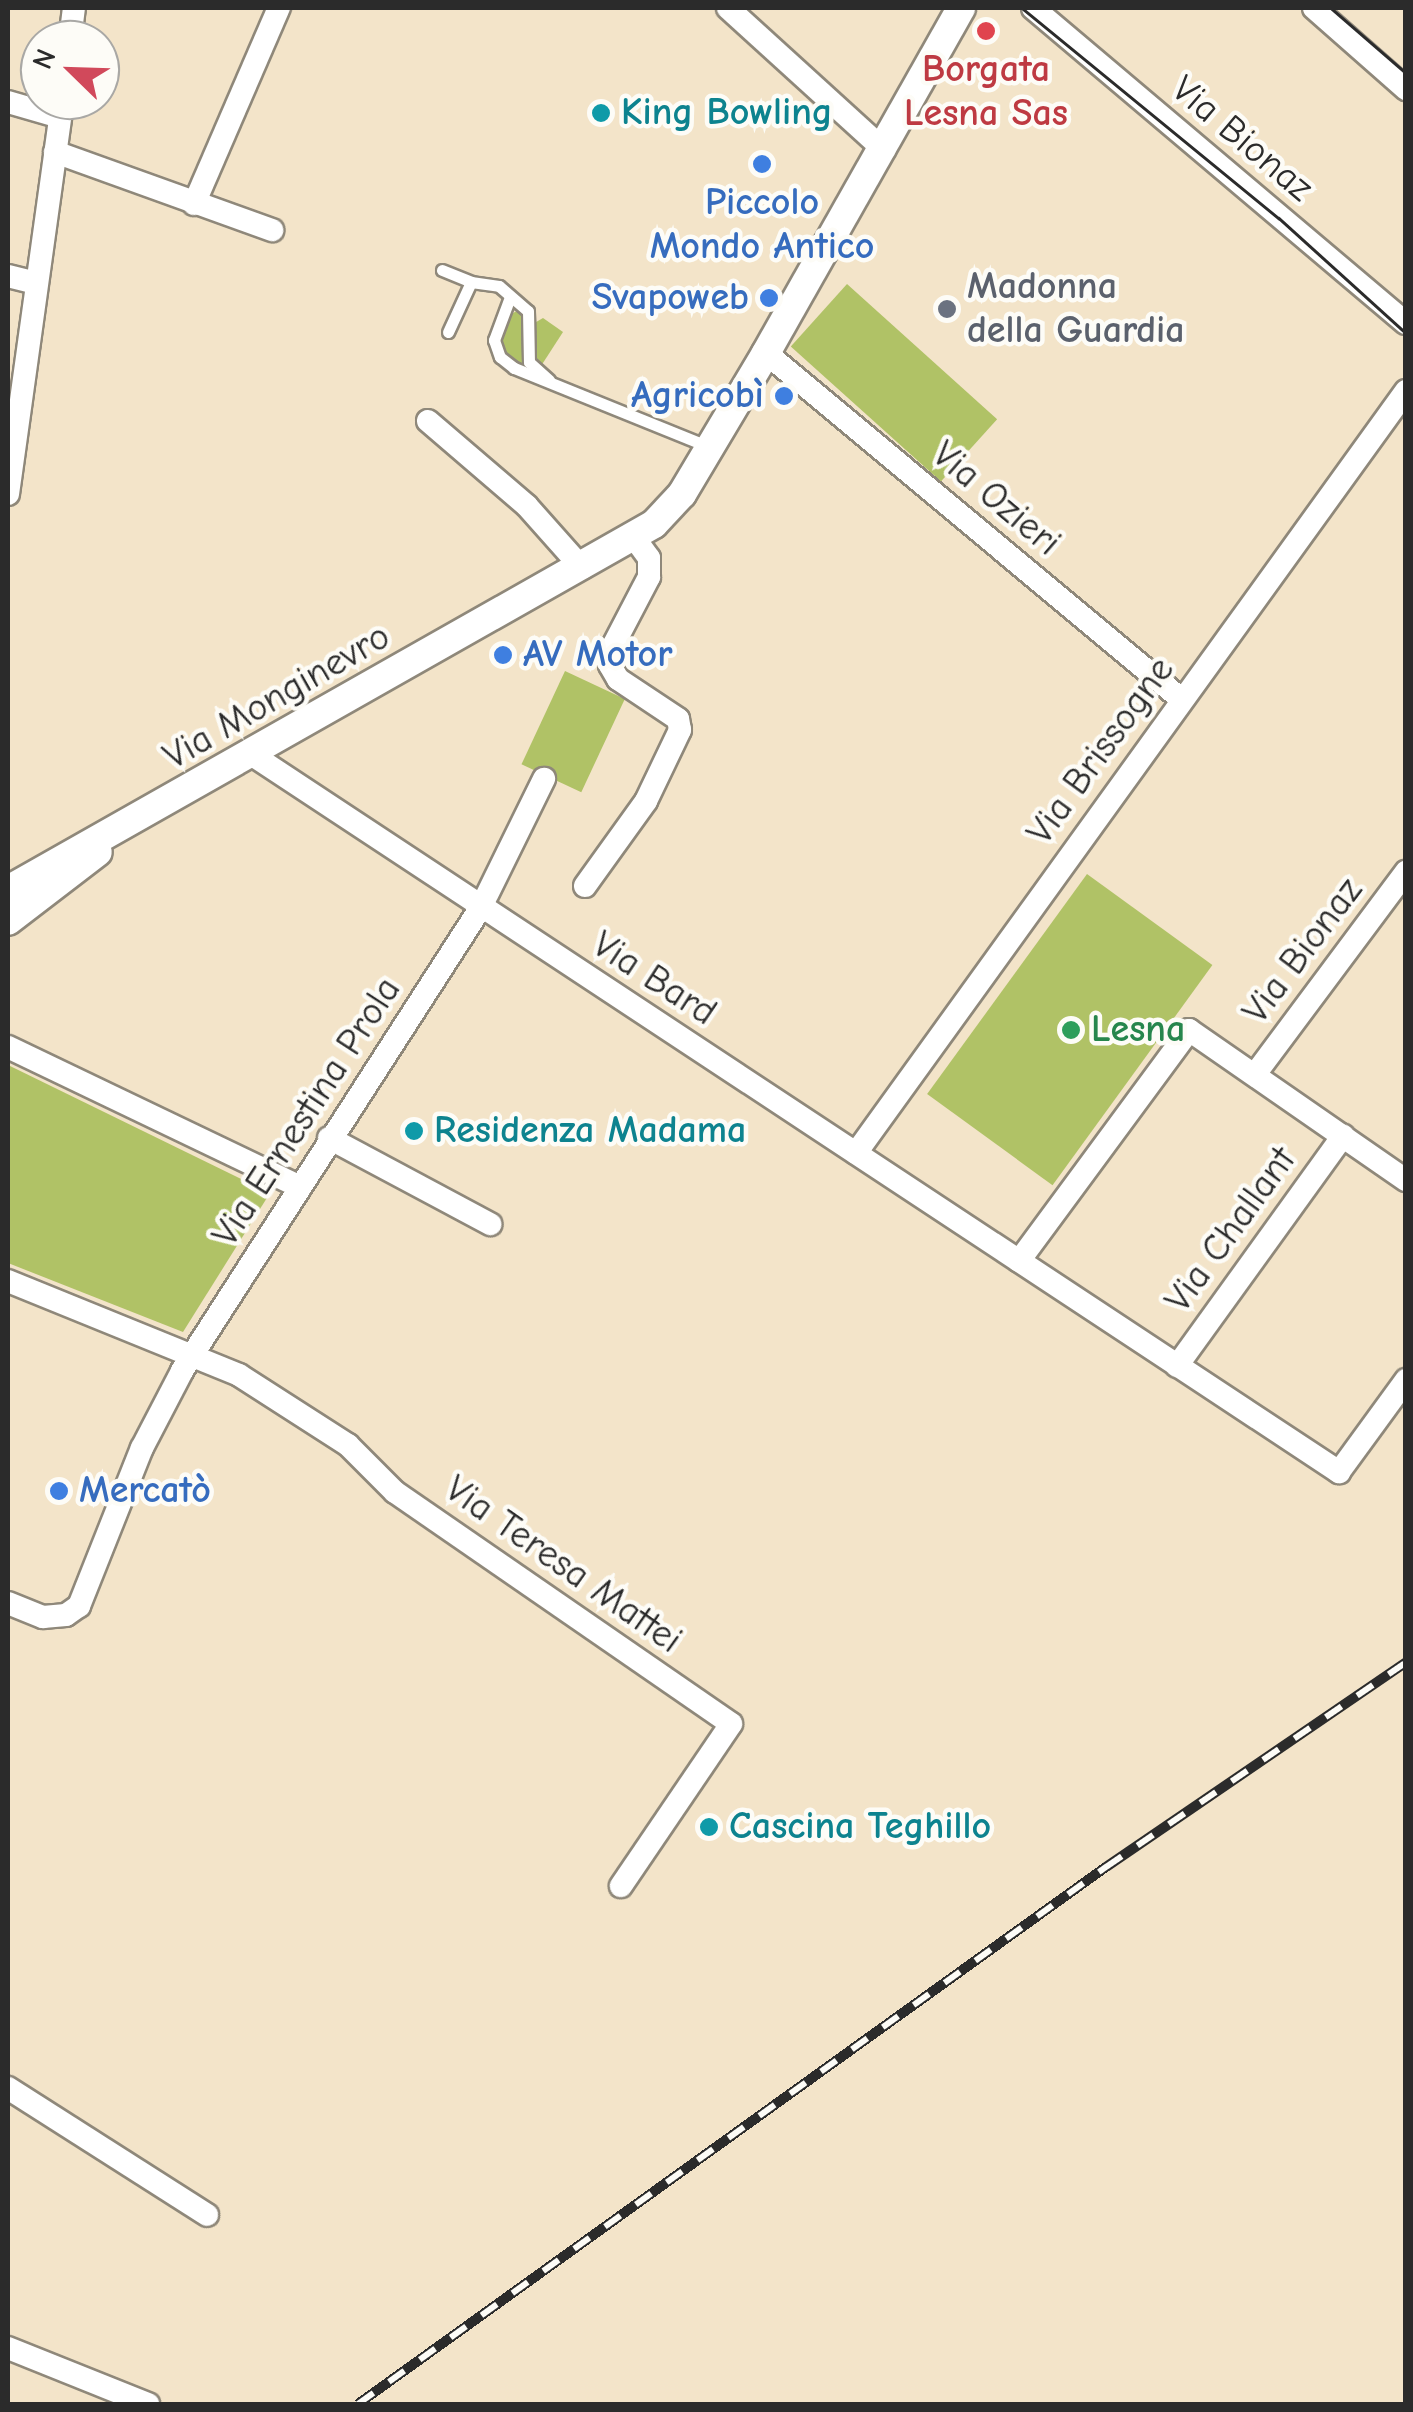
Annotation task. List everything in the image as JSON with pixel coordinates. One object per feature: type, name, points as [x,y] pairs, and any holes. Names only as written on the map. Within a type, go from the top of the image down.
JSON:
[{"type":"street","points":[[194,204],[279,8]]},
{"type":"street","points":[[728,8],[884,150]]},
{"type":"street","name":"Via Monginevro","points":[[10,887],[582,568],[634,537],[669,510],[766,353],[961,8]]},
{"type":"street","name":"Via Bionaz","points":[[1033,8],[1406,323]]},
{"type":"street","points":[[1314,8],[1406,89]]},
{"type":"street","points":[[8,494],[59,120]]},
{"type":"street","points":[[55,152],[272,230]]},
{"type":"street","points":[[8,276],[36,283]]},
{"type":"street","name":"Via Ozieri","points":[[766,353],[1181,699]]},
{"type":"street","name":"Via Brissogne","points":[[856,1153],[1406,392]]},
{"type":"street","points":[[428,421],[527,506],[582,568]]},
{"type":"street","points":[[584,886],[646,801],[680,730],[678,719],[618,680],[610,665],[614,644],[649,577],[648,558],[634,537]]},
{"type":"street","name":"Via Bard","points":[[251,754],[1339,1472],[1406,1380]]},
{"type":"street","name":"Via Ernestina Prola","points":[[194,1355],[329,1138],[481,907],[544,779]]},
{"type":"street","points":[[8,921],[129,824]]},
{"type":"street","name":"Via Bionaz","points":[[1256,1073],[1406,872]]},
{"type":"street","name":"Via Challant","points":[[1019,1261],[1183,1035],[1196,1030],[1406,1180]]},
{"type":"street","points":[[8,1047],[300,1187]]},
{"type":"street","name":"Via Challant","points":[[1177,1366],[1343,1136]]},
{"type":"street","points":[[329,1138],[490,1224]]},
{"type":"street","name":"Via Teresa Mattei","points":[[8,1281],[239,1375],[348,1446],[395,1492],[732,1724],[621,1886]]},
{"type":"street","points":[[8,1603],[44,1617],[66,1615],[80,1606],[142,1448],[194,1355]]},
{"type":"street","points":[[8,2088],[208,2215]]},
{"type":"street","points":[[8,2348],[148,2404]]},
{"type":"lane","points":[[442,270],[471,282],[492,283],[528,312],[529,362],[552,383]]},
{"type":"lane","points":[[448,332],[471,282]]},
{"type":"lane","points":[[510,296],[494,340],[500,357],[552,383],[710,447]]},
{"type":"green space","points":[[847,284],[997,419],[941,482],[791,346]]},
{"type":"green space","points":[[519,310],[524,319],[524,367],[508,358],[500,342],[509,315]]},
{"type":"green space","points":[[543,318],[563,332],[541,366],[531,355],[531,325]]},
{"type":"green space","points":[[565,671],[625,699],[581,792],[521,764]]},
{"type":"green space","name":"Lesna","points":[[1087,874],[1212,965],[1053,1185],[927,1094]]},
{"type":"green space","points":[[8,1065],[270,1193],[183,1332],[8,1263]]},
{"type":"tram line","points":[[1022,8],[1279,218],[1406,333]]},
{"type":"tram line","points":[[1331,8],[1406,73]]},
{"type":"railway","points":[[358,2404],[1106,1867],[1406,1662]]},
{"type":"place","name":"Borgata Lesna Sas","points":[[986,31]]},
{"type":"place","name":"King Bowling","points":[[601,113]]},
{"type":"place","name":"Piccolo Mondo Antico","points":[[762,164]]},
{"type":"place","name":"Svapoweb","points":[[769,298]]},
{"type":"place","name":"Madonna della Guardia","points":[[947,309]]},
{"type":"place","name":"Agricobì","points":[[784,396]]},
{"type":"place","name":"AV Motor","points":[[503,655]]},
{"type":"place","name":"Lesna","points":[[1071,1030]]},
{"type":"place","name":"Residenza Madama","points":[[414,1131]]},
{"type":"place","name":"Mercatò","points":[[59,1491]]},
{"type":"place","name":"Cascina Teghillo","points":[[709,1827]]}]
